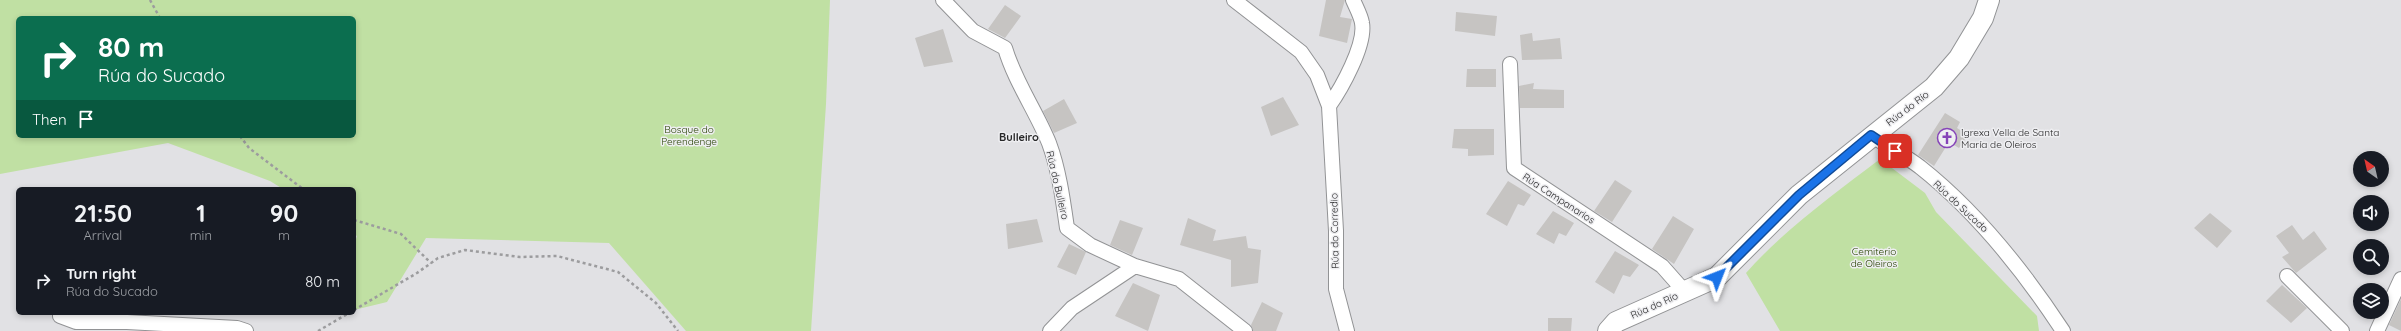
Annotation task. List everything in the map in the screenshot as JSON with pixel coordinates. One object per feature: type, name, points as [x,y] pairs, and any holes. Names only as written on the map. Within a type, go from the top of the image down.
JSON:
[{"type":"street","name":"Rúa do Bulleiro","points":[[943,0],[973,31],[1005,48],[1012,71],[1049,144],[1062,195],[1067,228],[1090,245],[1135,266],[1179,279],[1245,331]]},
{"type":"street","name":"Rúa do Corredio","points":[[1234,0],[1301,52],[1317,75],[1329,106],[1336,231],[1336,289],[1347,331]]},
{"type":"street","points":[[1329,106],[1345,82],[1358,45],[1363,24],[1354,0]]},
{"type":"street","name":"Rúa do Río","points":[[1608,331],[1616,322],[1717,277],[1799,195],[1871,135],[1934,87],[1959,58],[1983,18],[1989,0]]},
{"type":"street","name":"Rúa Campanarios","points":[[1510,64],[1514,168],[1662,266],[1684,292]]},
{"type":"street","name":"Rúa do Sucado","points":[[1871,135],[1920,167],[1983,224],[2038,292],[2063,331]]},
{"type":"street","points":[[1050,331],[1072,308],[1135,266]]},
{"type":"street","points":[[2287,276],[2342,331]]},
{"type":"street","points":[[2377,331],[2401,279]]},
{"type":"street","points":[[60,316],[76,322],[135,322],[237,328],[246,331]]},
{"type":"path","points":[[150,0],[159,16]]},
{"type":"path","points":[[242,138],[249,148],[300,187]]},
{"type":"path","points":[[356,221],[401,234],[431,263]]},
{"type":"path","points":[[356,309],[438,258],[465,250],[520,257],[557,256],[618,272],[656,303],[678,331]]},
{"type":"path","points":[[318,331],[346,315]]},
{"type":"green space","name":"Bosque do Perendenge","points":[[0,0],[830,0],[826,104],[811,331],[686,331],[609,243],[426,238],[387,302],[356,310],[356,187],[280,187],[270,181],[168,143],[0,174]]},
{"type":"green space","name":"Cemiterio de Oleiros","points":[[1880,159],[1925,193],[1936,212],[2037,316],[2039,331],[1780,331],[1746,273],[1793,227]]},
{"type":"building","points":[[1326,0],[1345,0],[1340,17],[1352,19],[1347,43],[1319,36]]},
{"type":"building","points":[[1005,5],[1021,16],[1005,38],[988,29]]},
{"type":"building","points":[[1456,12],[1497,16],[1495,36],[1455,31]]},
{"type":"building","points":[[943,29],[953,62],[924,67],[915,38]]},
{"type":"building","points":[[1532,33],[1533,41],[1560,38],[1562,59],[1522,60],[1520,35]]},
{"type":"building","points":[[1467,69],[1496,69],[1496,87],[1466,87]]},
{"type":"building","points":[[1534,83],[1533,89],[1564,90],[1564,108],[1520,108],[1519,86]]},
{"type":"building","points":[[1283,97],[1299,125],[1271,136],[1261,107]]},
{"type":"building","points":[[1064,99],[1077,123],[1054,133],[1043,111]]},
{"type":"building","name":"Igrexa Vella de Santa María de Oleiros","points":[[1945,113],[1960,122],[1957,128],[1968,135],[1959,148],[1949,142],[1934,166],[1918,155]]},
{"type":"building","points":[[1454,129],[1494,129],[1494,155],[1468,156],[1468,149],[1452,148]]},
{"type":"building","points":[[1615,180],[1632,191],[1612,222],[1594,211]]},
{"type":"building","points":[[1508,181],[1531,195],[1524,206],[1518,204],[1507,226],[1486,214]]},
{"type":"building","points":[[1553,211],[1574,223],[1566,236],[1559,233],[1554,244],[1536,234]]},
{"type":"building","points":[[2210,213],[2232,231],[2217,248],[2194,228]]},
{"type":"building","points":[[1673,216],[1694,229],[1674,264],[1652,249]]},
{"type":"building","points":[[1188,218],[1216,230],[1213,241],[1246,236],[1248,248],[1261,250],[1258,283],[1231,287],[1231,260],[1180,245]]},
{"type":"building","points":[[1037,219],[1043,242],[1008,249],[1006,224]]},
{"type":"building","points":[[1120,220],[1143,228],[1132,255],[1110,245]]},
{"type":"building","points":[[2292,225],[2303,240],[2314,231],[2327,249],[2296,273],[2282,257],[2289,253],[2276,236]]},
{"type":"building","points":[[1069,244],[1086,252],[1076,275],[1057,267]]},
{"type":"building","points":[[1615,251],[1639,265],[1630,277],[1623,275],[1614,294],[1595,282]]},
{"type":"building","points":[[1133,283],[1160,295],[1148,331],[1115,316]]},
{"type":"building","points":[[2282,285],[2307,308],[2291,323],[2266,301]]},
{"type":"building","points":[[2401,299],[2401,331],[2389,325]]},
{"type":"building","points":[[1262,302],[1283,313],[1276,331],[1253,331],[1251,325]]},
{"type":"building","points":[[1548,318],[1572,318],[1571,331],[1548,331]]},
{"type":"place","name":"Igrexa Vella de Santa María de Oleiros","points":[[1947,138]]},
{"type":"district","name":"Bulleiro","points":[[1019,137]]},
{"type":"route","points":[[1717,277],[1799,195],[1871,135],[1895,151]]}]
